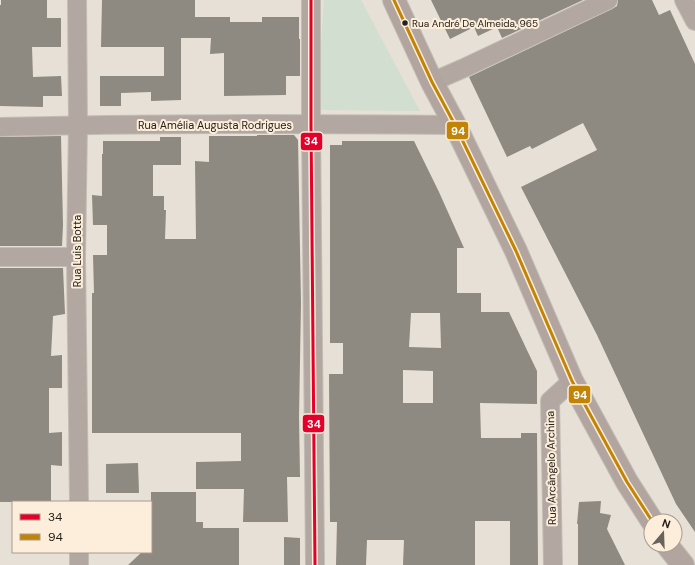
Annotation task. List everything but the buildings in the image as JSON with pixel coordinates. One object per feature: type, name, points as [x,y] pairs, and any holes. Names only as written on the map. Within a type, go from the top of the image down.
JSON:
[{"type":"main road","points":[[394,0],[432,82],[455,125],[516,251],[572,381],[627,482],[647,513]]},
{"type":"main road","points":[[673,553],[683,565]]},
{"type":"street","name":"Rua Luis Botta","points":[[77,0],[78,125],[76,257],[79,501]]},
{"type":"street","points":[[311,0],[315,565]]},
{"type":"street","points":[[432,82],[608,0]]},
{"type":"street","points":[[684,0],[695,21]]},
{"type":"street","name":"Rua Amélia Augusta Rodrigues","points":[[0,127],[78,125],[455,125]]},
{"type":"street","points":[[0,257],[76,257]]},
{"type":"street","name":"Rua Arcângelo Archina","points":[[553,565],[550,401],[572,381]]},
{"type":"street","points":[[79,553],[79,565]]},
{"type":"green space","points":[[324,0],[361,0],[420,111],[321,110],[321,44]]},
{"type":"transit line","name":"34","points":[[311,0],[315,565]]},
{"type":"transit line","name":"94","points":[[394,0],[432,82],[455,125],[516,251],[572,381],[627,482],[647,513]]},
{"type":"place","name":"Rua André De Almeida, 965","points":[[405,23]]}]
